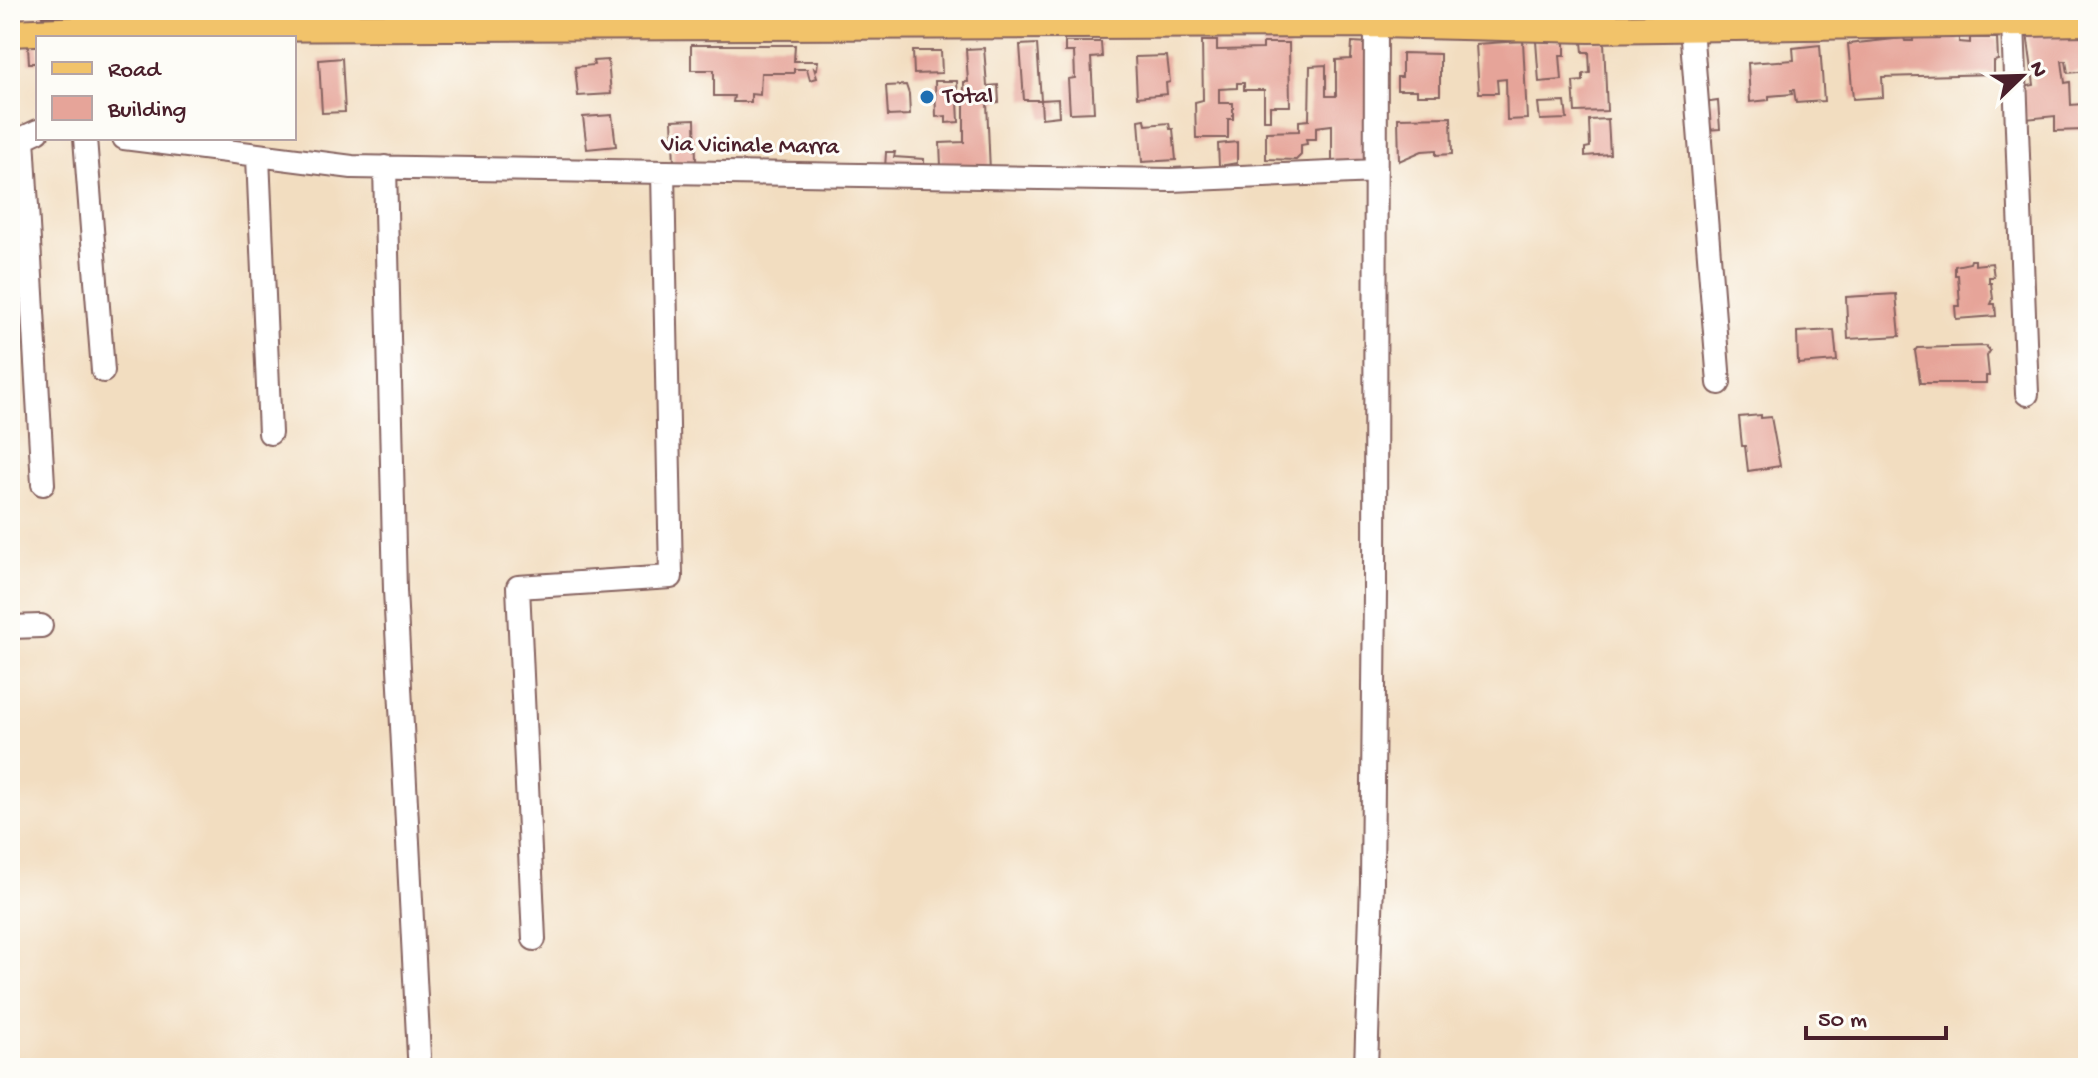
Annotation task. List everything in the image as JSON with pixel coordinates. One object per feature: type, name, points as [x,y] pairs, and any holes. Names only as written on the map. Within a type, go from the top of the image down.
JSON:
[{"type":"main road","points":[[10,33],[72,35],[136,19],[1376,17],[1589,29],[2088,22]]},
{"type":"street","points":[[1366,1068],[1373,805],[1376,17]]},
{"type":"street","points":[[2013,23],[2027,394]]},
{"type":"street","points":[[1691,27],[1719,383]]},
{"type":"street","points":[[36,132],[23,138],[43,484]]},
{"type":"street","points":[[85,140],[103,371]]},
{"type":"street","name":"Via Vicinale Marra","points":[[138,140],[352,167],[1171,180],[1376,171]]},
{"type":"street","points":[[258,157],[270,433]]},
{"type":"street","points":[[385,167],[395,590],[419,1056]]},
{"type":"street","points":[[534,939],[518,587],[671,577],[663,172]]},
{"type":"street","points":[[10,627],[41,626]]},
{"type":"green space","points":[[10,212],[17,212],[24,351],[10,352]]},
{"type":"building","points":[[41,10],[76,10],[76,16],[42,16]]},
{"type":"building","points":[[94,10],[129,10],[129,16],[94,15]]},
{"type":"building","points":[[162,10],[214,10],[214,17],[162,16]]},
{"type":"building","points":[[523,10],[571,10],[571,17],[523,18]]},
{"type":"building","points":[[2045,31],[2045,36],[2088,36],[2088,71],[2068,73],[2066,61],[2062,61],[2065,83],[2070,82],[2071,105],[2082,104],[2084,130],[2055,131],[2055,116],[2026,119],[2023,87],[2034,85],[2027,33]]},
{"type":"building","points":[[1959,36],[1959,42],[1970,43],[1970,38],[1997,38],[1998,60],[1994,61],[1994,74],[1882,77],[1883,97],[1853,99],[1848,44]]},
{"type":"building","points":[[1202,41],[1217,41],[1217,50],[1263,49],[1263,43],[1289,43],[1290,106],[1270,106],[1270,120],[1264,120],[1264,90],[1244,90],[1244,83],[1237,83],[1237,88],[1219,89],[1219,103],[1233,103],[1233,119],[1228,119],[1228,138],[1196,138],[1195,102],[1203,100]]},
{"type":"building","points":[[1523,41],[1527,119],[1507,120],[1506,79],[1497,80],[1498,93],[1479,93],[1476,44]]},
{"type":"building","points":[[1536,41],[1565,41],[1565,55],[1560,55],[1562,80],[1539,82]]},
{"type":"building","points":[[1604,41],[1607,111],[1575,112],[1573,82],[1583,81],[1583,74],[1590,73],[1589,52],[1583,52],[1582,42]]},
{"type":"building","points":[[1065,42],[1101,42],[1102,57],[1091,58],[1094,112],[1070,113],[1068,79],[1075,78],[1074,52],[1065,52]]},
{"type":"building","points":[[1352,42],[1369,43],[1367,163],[1332,163],[1332,125],[1316,127],[1316,139],[1306,139],[1307,144],[1301,145],[1301,155],[1296,160],[1266,159],[1266,132],[1299,131],[1299,121],[1309,120],[1310,66],[1326,65],[1326,96],[1336,96],[1336,60],[1351,59]]},
{"type":"building","points":[[1037,44],[1041,100],[1024,100],[1020,45]]},
{"type":"building","points":[[691,45],[795,45],[794,61],[818,61],[817,69],[814,68],[817,78],[810,80],[807,69],[794,69],[794,73],[761,73],[760,95],[751,94],[751,102],[733,102],[734,96],[714,96],[714,70],[691,70]]},
{"type":"building","points":[[1820,45],[1824,101],[1796,103],[1794,90],[1791,90],[1792,94],[1750,102],[1748,63],[1794,60],[1793,48]]},
{"type":"building","points":[[28,46],[36,46],[36,63],[29,63]]},
{"type":"building","points":[[984,48],[987,86],[998,85],[999,102],[987,103],[990,171],[941,166],[940,143],[964,142],[964,82],[968,82],[966,49]]},
{"type":"building","points":[[913,51],[941,51],[942,73],[914,74]]},
{"type":"building","points":[[1402,53],[1440,54],[1440,95],[1417,95],[1417,90],[1397,90],[1397,77],[1402,77]]},
{"type":"building","points":[[1167,56],[1170,82],[1166,83],[1167,94],[1137,97],[1135,57]]},
{"type":"building","points":[[342,58],[345,112],[322,113],[319,60]]},
{"type":"building","points":[[608,60],[611,94],[578,96],[575,67]]},
{"type":"building","points":[[935,81],[957,81],[959,122],[946,123],[946,116],[936,117]]},
{"type":"building","points":[[906,85],[910,115],[888,116],[886,86]]},
{"type":"building","points":[[1058,99],[1059,116],[1042,118],[1041,100]]},
{"type":"building","points":[[1718,101],[1720,129],[1705,130],[1703,103]]},
{"type":"building","points":[[1565,102],[1567,119],[1540,120],[1538,103]]},
{"type":"building","points":[[612,115],[616,146],[587,149],[583,117]]},
{"type":"building","points":[[1451,117],[1452,154],[1436,155],[1436,150],[1422,151],[1399,161],[1398,118]]},
{"type":"building","points":[[695,119],[696,162],[674,163],[672,120]]},
{"type":"building","points":[[1145,119],[1146,125],[1169,123],[1170,129],[1173,129],[1176,160],[1142,162],[1139,120]]},
{"type":"building","points":[[1608,119],[1610,154],[1585,156],[1585,148],[1590,147],[1589,120]]},
{"type":"building","points":[[1237,142],[1237,163],[1219,166],[1218,144]]},
{"type":"building","points":[[886,152],[895,152],[894,157],[924,159],[924,166],[885,169]]},
{"type":"building","points":[[1975,260],[1975,265],[1992,263],[1994,277],[1989,277],[1989,283],[1993,299],[1991,304],[1995,304],[1996,316],[1956,319],[1955,306],[1960,306],[1955,266],[1970,263]]},
{"type":"building","points":[[1896,294],[1900,336],[1848,339],[1846,297]]},
{"type":"building","points":[[1834,330],[1837,361],[1798,364],[1797,332]]},
{"type":"building","points":[[1986,346],[1990,351],[1986,383],[1920,383],[1917,348]]},
{"type":"building","points":[[1761,415],[1761,418],[1771,417],[1780,466],[1748,471],[1739,417]]},
{"type":"place","name":"Total","points":[[927,97]]}]
